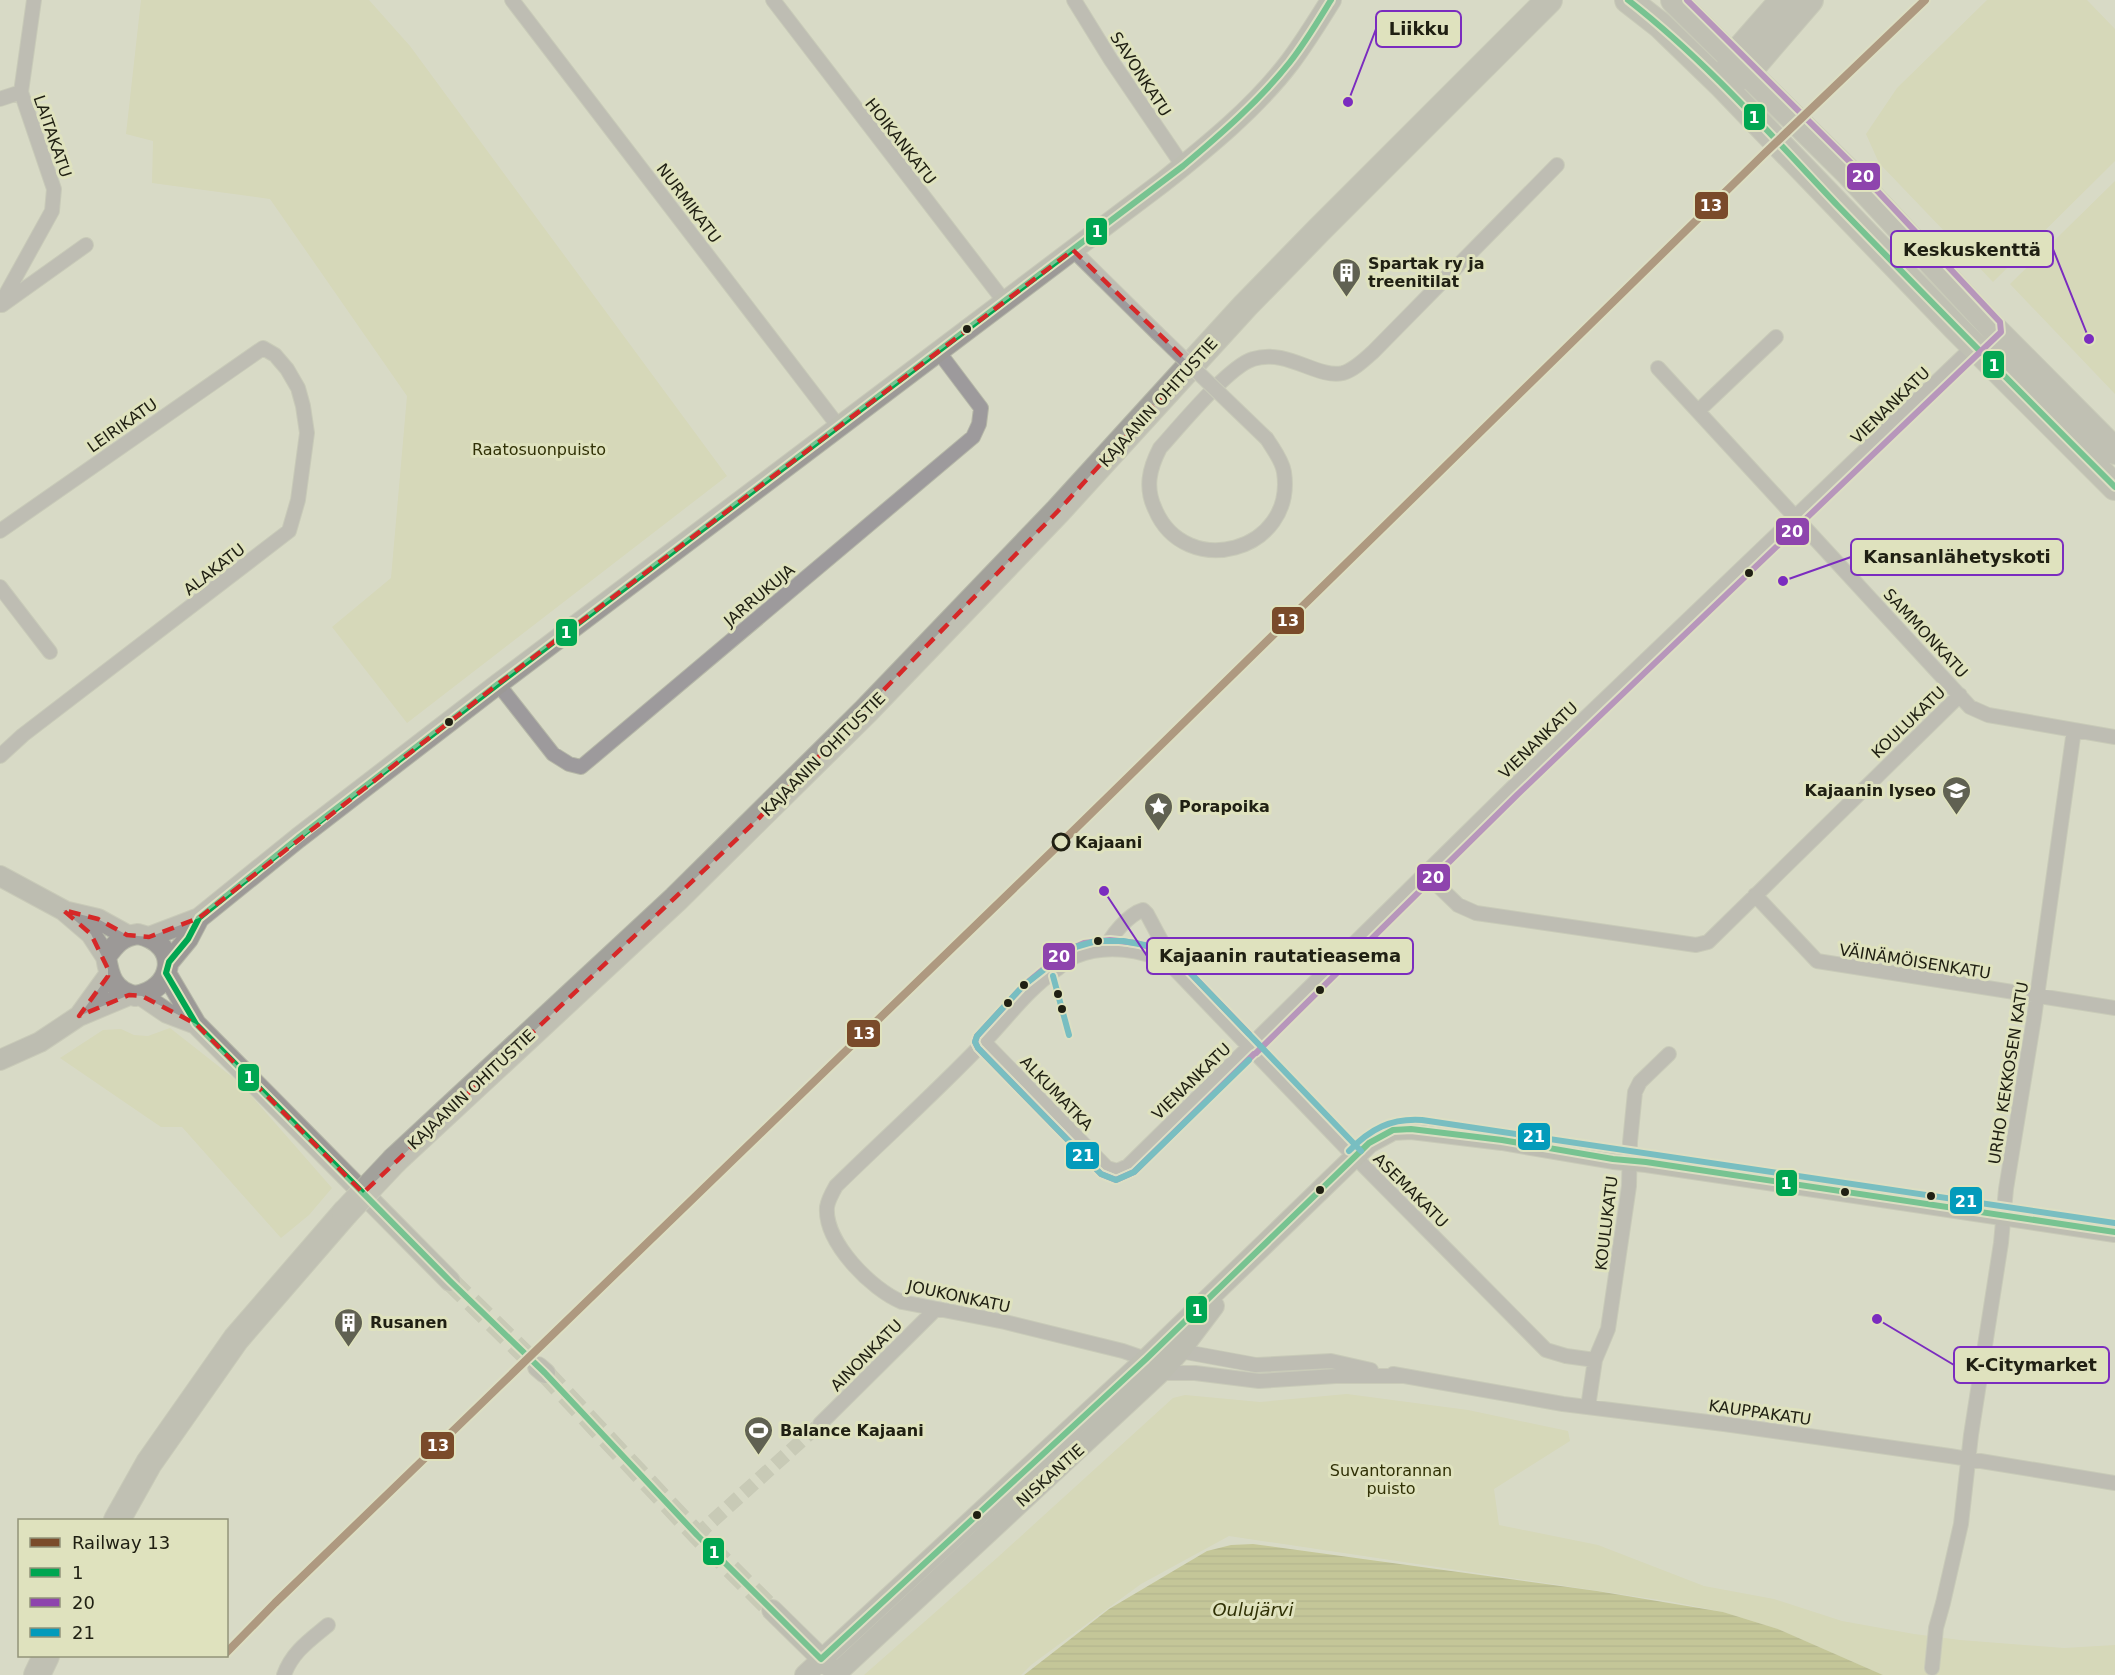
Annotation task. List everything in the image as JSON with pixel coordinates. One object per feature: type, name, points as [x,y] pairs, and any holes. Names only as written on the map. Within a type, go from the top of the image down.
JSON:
[{"type":"highway","name":"KAJAANIN OHITUSTIE","points":[[118,1519],[149,1463],[236,1339],[345,1213],[395,1160],[676,899],[866,711],[1058,511],[1245,306],[1549,0]]},
{"type":"highway","points":[[1674,0],[1846,171],[1984,337],[2115,487]]},
{"type":"highway","points":[[1741,65],[1784,0]]},
{"type":"highway","points":[[1723,86],[1741,65],[1810,0]]},
{"type":"highway","points":[[1634,5],[1660,25],[1723,86],[1882,251],[2115,451]]},
{"type":"highway","points":[[37,1675],[46,1657]]},
{"type":"street","name":"LAITAKATU","points":[[0,306],[52,211],[54,189],[21,92],[34,0]]},
{"type":"street","name":"NURMIKATU","points":[[512,0],[839,427]]},
{"type":"street","name":"HOIKANKATU","points":[[772,0],[1004,301]]},
{"type":"street","name":"SAVONKATU","points":[[1074,0],[1183,166]]},
{"type":"street","points":[[149,937],[199,918],[298,838],[498,684],[1183,166],[1227,128],[1290,63],[1331,0]]},
{"type":"street","points":[[0,99],[21,92]]},
{"type":"street","points":[[1073,250],[1157,333],[1267,439],[1277,454],[1284,471],[1284,503],[1277,518],[1264,532],[1238,548],[1208,550],[1183,543],[1167,529],[1149,498],[1152,464],[1160,448],[1237,367],[1255,358],[1270,356],[1285,358],[1325,373],[1343,373],[1359,364],[1374,352],[1557,165]]},
{"type":"street","points":[[0,306],[86,245]]},
{"type":"street","points":[[1698,411],[1776,337]]},
{"type":"street","name":"VIENANKATU","points":[[1107,1168],[1117,1171],[1128,1166],[1650,655],[1984,337]]},
{"type":"street","name":"LEIRIKATU","points":[[0,531],[263,348]]},
{"type":"street","name":"ALAKATU","points":[[0,756],[23,735],[289,531],[298,500],[301,462],[307,433],[298,388],[287,369],[275,355],[263,348]]},
{"type":"street","name":"JARRUKUJA","points":[[498,684],[554,754],[569,764],[581,767],[973,437],[979,424],[981,408],[938,351]]},
{"type":"street","name":"SAMMONKATU","points":[[1659,368],[1970,707],[1988,715],[2115,737]]},
{"type":"street","points":[[0,587],[50,652]]},
{"type":"street","name":"KOULUKATU","points":[[1426,874],[1458,904],[1476,913],[1696,945],[1708,942],[1960,695]]},
{"type":"street","name":"URHO KEKKOSEN KATU","points":[[1932,1668],[1936,1629],[1961,1524],[1971,1435],[2037,997],[2074,730]]},
{"type":"street","points":[[0,876],[63,910],[91,934],[119,989],[196,1024]]},
{"type":"street","name":"VÄINÄMÖISENKATU","points":[[1755,895],[1817,962],[2115,1008]]},
{"type":"street","points":[[63,910],[98,919],[127,935]]},
{"type":"street","name":"ASEMAKATU","points":[[1106,949],[1112,935],[1135,914],[1143,910],[1163,944],[1169,963]]},
{"type":"street","points":[[0,1060],[40,1042],[79,1016],[135,995],[151,992],[188,939],[199,918]]},
{"type":"street","points":[[79,1016],[107,966],[115,944],[127,935],[138,934],[149,937],[163,946],[168,968],[196,1024],[450,1281]]},
{"type":"street","name":"ASEMAKATU","points":[[984,1041],[1015,1005],[1044,978],[1075,956],[1106,949],[1130,951],[1159,958],[1169,963],[1355,1157],[1546,1350],[1566,1356],[1595,1360]]},
{"type":"street","name":"ALKUMATKA","points":[[984,1041],[1107,1168]]},
{"type":"street","name":"JOUKONKATU","points":[[984,1041],[836,1186],[827,1206],[829,1225],[838,1245],[888,1297],[902,1302],[1050,1332],[1123,1351],[1153,1366]]},
{"type":"street","name":"KOULUKATU","points":[[1588,1407],[1595,1360],[1608,1329],[1629,1186],[1635,1092],[1640,1082],[1669,1054]]},
{"type":"street","name":"NISKANTIE","points":[[836,1674],[1153,1366],[1186,1319],[1374,1139],[1393,1130],[1411,1129],[1502,1140],[2115,1232]]},
{"type":"street","name":"NISKANTIE","points":[[806,1675],[821,1659],[1153,1366],[1180,1351],[1249,1261]]},
{"type":"street","name":"AINONKATU","points":[[820,1424],[936,1309]]},
{"type":"street","name":"KAUPPAKATU","points":[[1180,1351],[1256,1365],[1331,1361],[1400,1376],[1563,1404],[1724,1424],[2115,1483]]},
{"type":"street","name":"KAUPPAKATU","points":[[1153,1366],[1259,1381],[1336,1376],[1400,1376]]},
{"type":"street","points":[[772,1610],[836,1674]]},
{"type":"street","points":[[284,1675],[294,1654],[328,1624]]},
{"type":"highlighted area","points":[[1073,250],[1191,365],[1058,511],[757,820],[363,1193],[196,1024],[142,996],[129,995],[79,1016],[108,976],[108,969],[91,934],[63,910],[98,919],[127,935],[149,937],[199,918],[498,684]]},
{"type":"green space","name":"Raatosuonpuisto","points":[[141,0],[369,0],[410,46],[727,476],[407,723],[332,627],[391,578],[407,396],[270,199],[152,183],[153,141],[126,134]]},
{"type":"green space","points":[[1987,0],[2087,0],[2115,29],[2115,161],[1993,282],[1879,163],[1866,134],[1897,88]]},
{"type":"green space","points":[[2115,181],[2115,394],[2010,284]]},
{"type":"green space","points":[[170,1028],[240,1083],[332,1188],[309,1215],[281,1238],[182,1127],[161,1127],[60,1058],[103,1030],[121,1029],[134,1035],[148,1036]]},
{"type":"green space","name":"Suvantorannan puisto","points":[[1347,1394],[1468,1410],[1568,1431],[1570,1441],[1494,1489],[1499,1525],[1598,1545],[1704,1586],[1774,1599],[1842,1621],[1960,1640],[2064,1648],[2115,1645],[2115,1675],[1883,1675],[1778,1629],[1723,1612],[1673,1602],[1229,1536],[1141,1584],[1031,1665],[1021,1675],[864,1675],[1173,1398],[1185,1395],[1260,1402]]},
{"type":"water","name":"Oulujärvi","points":[[1253,1544],[1597,1591],[1723,1612],[1778,1629],[1883,1675],[1024,1675],[1109,1609],[1207,1551],[1231,1545]]},
{"type":"tunnel","points":[[450,1281],[538,1367]]},
{"type":"tunnel","points":[[545,1373],[697,1535],[772,1610]]},
{"type":"tunnel","points":[[697,1535],[820,1424]]},
{"type":"rail line","name":"13","points":[[228,1651],[1068,836],[1764,154],[1925,0]]},
{"type":"transit line","name":"1","points":[[1331,0],[1301,47],[1266,90],[1183,166],[498,684],[298,838],[199,918],[188,939],[169,962],[166,973],[196,1024],[450,1281],[545,1373],[697,1535],[821,1659],[1146,1359],[1369,1143],[1393,1130],[1411,1129],[1502,1140],[1613,1159],[2115,1232]]},
{"type":"transit line","name":"1","points":[[1628,0],[1711,73],[1873,242],[2115,487]]},
{"type":"transit line","name":"20","points":[[1256,1053],[1517,795],[2001,332],[2000,322],[1853,165],[1687,0]]},
{"type":"transit line","name":"20","points":[[1249,1034],[1174,956],[1137,943],[1110,940],[1084,943],[1064,952],[1023,986],[977,1036],[975,1042],[978,1048],[1101,1174],[1116,1180],[1134,1172],[1254,1054]]},
{"type":"transit line","name":"21","points":[[1249,1060],[1134,1172],[1116,1180],[1101,1174],[978,1048],[975,1042],[977,1036],[1023,986],[1072,948],[1096,941],[1123,941],[1150,946],[1175,957],[1361,1151]]},
{"type":"transit line","name":"21","points":[[1053,976],[1069,1035]]},
{"type":"transit line","name":"21","points":[[1349,1151],[1373,1131],[1391,1123],[1422,1120],[2115,1223]]},
{"type":"place","name":"Liikku","points":[[1348,102]]},
{"type":"place","name":"Spartak ry ja treenitilat","points":[[1347,298]]},
{"type":"place","name":"Keskuskenttä","points":[[2089,339]]},
{"type":"place","name":"Kansanlähetyskoti","points":[[1783,581]]},
{"type":"place","name":"Kajaanin lyseo","points":[[1957,816]]},
{"type":"place","name":"Porapoika","points":[[1158,832]]},
{"type":"place","name":"Kajaani","points":[[1061,842]]},
{"type":"place","name":"Kajaanin rautatieasema","points":[[1104,891]]},
{"type":"place","name":"K-Citymarket","points":[[1877,1319]]},
{"type":"place","name":"Rusanen","points":[[349,1348]]},
{"type":"place","name":"Balance Kajaani","points":[[759,1456]]}]
